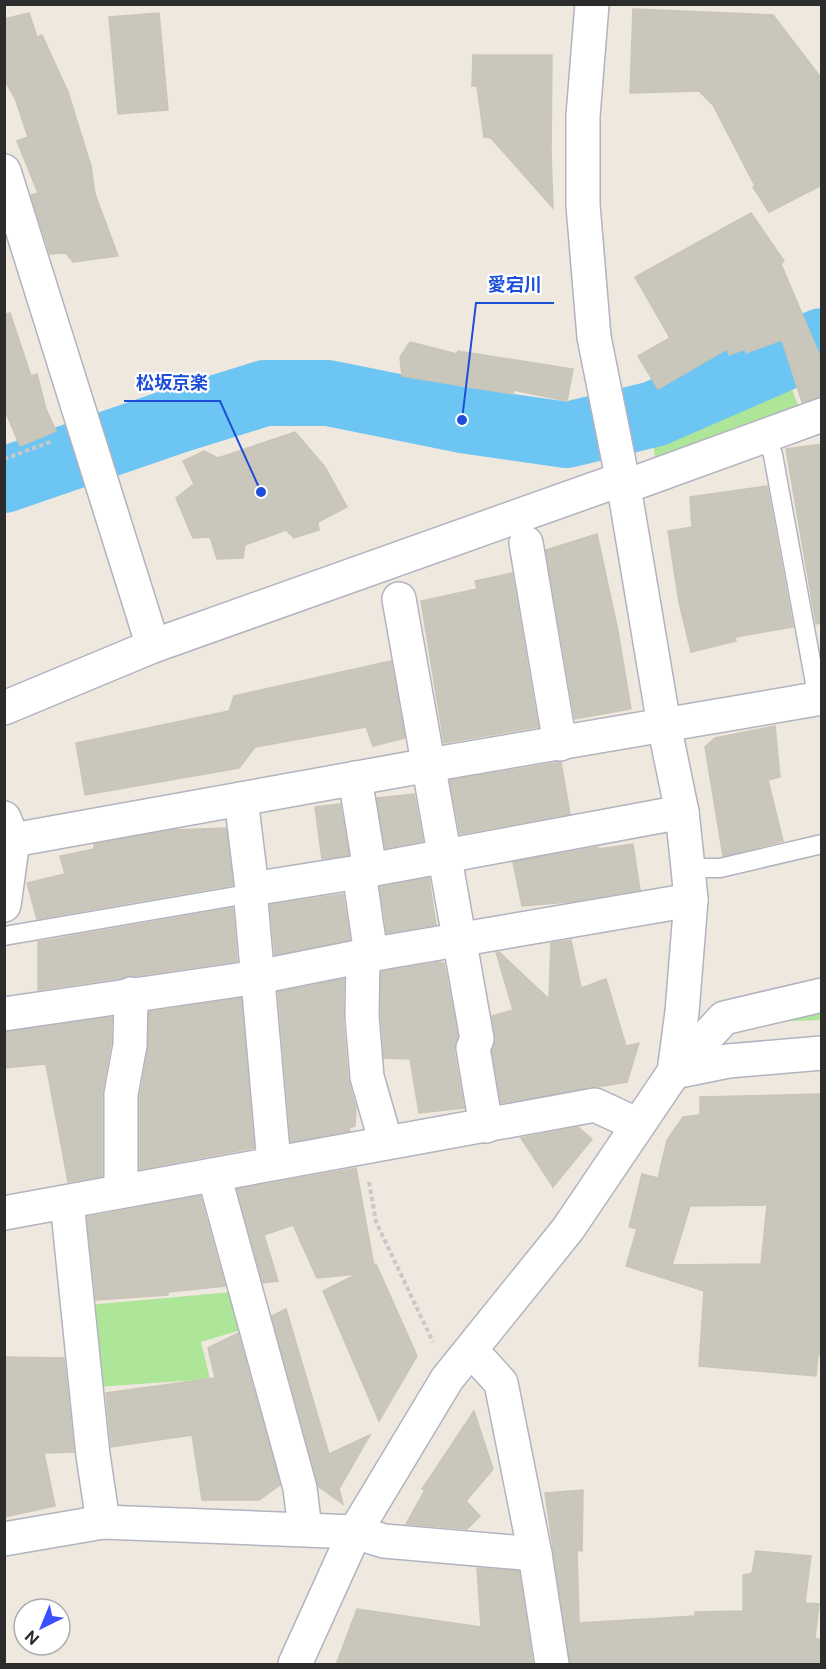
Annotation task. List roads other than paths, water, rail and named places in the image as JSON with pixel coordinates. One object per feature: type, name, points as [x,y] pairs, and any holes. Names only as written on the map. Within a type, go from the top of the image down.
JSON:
[{"type":"street","points":[[592,4],[583,116],[583,205],[594,337],[621,473],[664,725],[682,812],[691,900],[682,1012],[674,1072]]},
{"type":"street","points":[[4,171],[153,646]]},
{"type":"street","points":[[4,708],[153,646],[621,473],[766,435],[822,415]]},
{"type":"street","points":[[526,543],[560,744]]},
{"type":"street","points":[[399,599],[461,939],[477,1039],[473,1048],[486,1126]]},
{"type":"street","points":[[4,905],[9,829],[241,799],[820,698]]},
{"type":"street","points":[[355,778],[364,871],[367,956],[362,1016],[374,1145]]},
{"type":"street","points":[[241,799],[244,893],[250,902],[274,1163]]},
{"type":"street","points":[[244,893],[682,812]]},
{"type":"street","points":[[4,1014],[258,977],[461,939],[691,900]]},
{"type":"street","points":[[121,1191],[121,1094],[130,1044],[131,994]]},
{"type":"street","points":[[295,1665],[355,1532],[447,1378],[568,1229],[674,1072],[724,1018],[822,995]]},
{"type":"street","points":[[674,1072],[728,1061],[822,1053]]},
{"type":"street","points":[[4,1213],[595,1106],[638,1125]]},
{"type":"street","points":[[214,1175],[300,1488],[305,1529]]},
{"type":"street","points":[[67,1202],[93,1455],[103,1522]]},
{"type":"street","points":[[471,1350],[501,1383],[535,1554],[552,1665]]},
{"type":"street","points":[[4,1539],[103,1522],[355,1532],[384,1541],[535,1554]]},
{"type":"lane","points":[[766,435],[773,455],[820,698]]},
{"type":"lane","points":[[688,868],[720,868],[822,844]]},
{"type":"lane","points":[[4,936],[244,893]]},
{"type":"waterway","points":[[4,480],[175,421],[265,393],[328,393],[462,420],[567,435],[654,414],[822,341]]},
{"type":"place","name":"愛宕川","points":[[462,420]]},
{"type":"place","name":"松坂京楽","points":[[261,492]]}]
